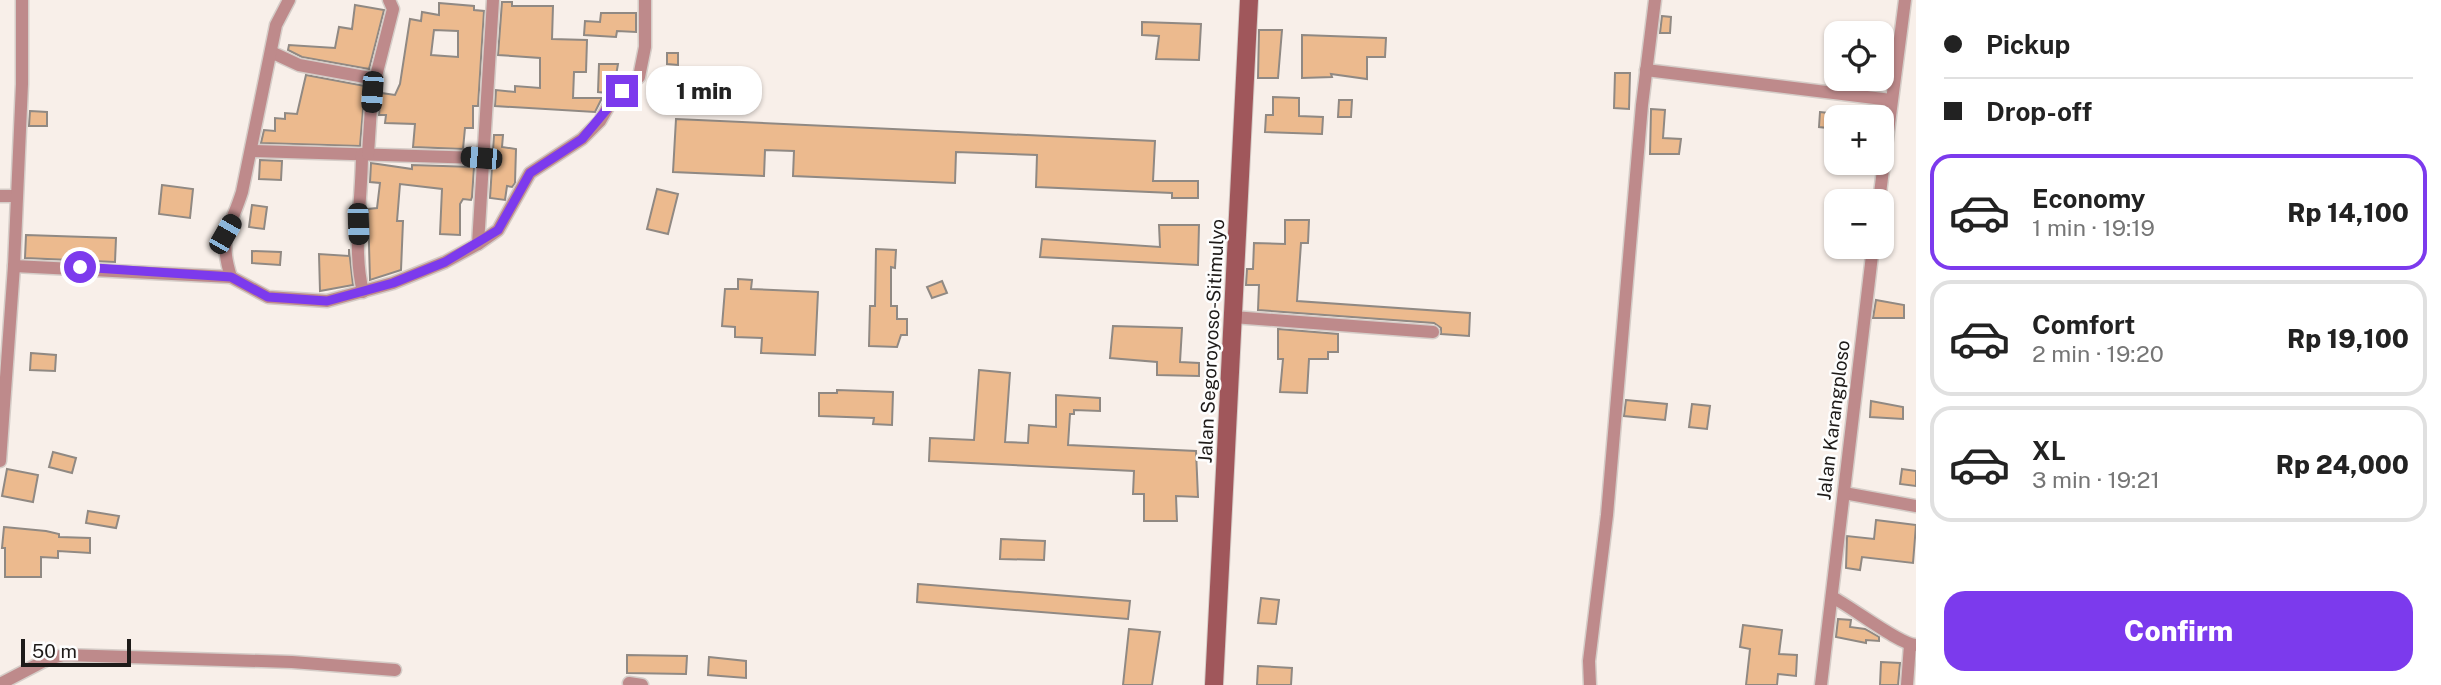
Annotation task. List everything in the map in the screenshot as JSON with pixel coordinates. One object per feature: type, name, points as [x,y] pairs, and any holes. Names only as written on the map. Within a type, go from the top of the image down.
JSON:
[{"type":"main road","name":"Jalan Segoroyoso-Sitimulyo","points":[[1214,685],[1249,0]]},
{"type":"street","points":[[0,461],[14,266],[22,84],[22,0]]},
{"type":"street","points":[[231,277],[224,256],[225,234],[234,219],[251,151],[276,25],[289,0]]},
{"type":"street","points":[[363,292],[359,274],[358,224],[372,92],[393,9],[389,0]]},
{"type":"street","points":[[478,244],[481,158],[493,0]]},
{"type":"street","points":[[14,266],[231,277],[268,297],[327,301],[363,292],[445,262],[498,230],[530,173],[582,139],[600,121],[612,100],[639,77],[645,47],[645,0]]},
{"type":"street","points":[[1590,685],[1646,70],[1655,0]]},
{"type":"street","points":[[1880,189],[1905,0]]},
{"type":"street","points":[[271,52],[299,65],[376,79]]},
{"type":"street","points":[[1646,70],[1891,100]]},
{"type":"street","points":[[251,151],[481,158]]},
{"type":"street","points":[[0,196],[15,196]]},
{"type":"street","name":"Jalan Karangploso","points":[[1821,685],[1872,259]]},
{"type":"street","points":[[1233,317],[1433,332]]},
{"type":"street","points":[[1844,493],[1916,506]]},
{"type":"street","points":[[1832,597],[1855,608],[1913,645],[1907,685]]},
{"type":"street","points":[[0,684],[48,659],[64,655],[282,661],[395,670]]},
{"type":"building","points":[[502,2],[512,2],[512,6],[553,6],[552,39],[587,40],[586,72],[574,72],[573,98],[602,98],[595,112],[495,106],[496,90],[515,92],[515,86],[540,88],[540,58],[498,55]]},
{"type":"building","points":[[439,3],[474,6],[474,10],[484,11],[478,106],[473,106],[473,128],[465,128],[463,149],[413,147],[415,124],[385,123],[386,115],[379,115],[381,93],[395,95],[400,84],[410,19],[421,21],[422,12],[439,15]],"holes":[[[434,30],[458,31],[458,57],[431,55]]]},
{"type":"building","points":[[355,5],[384,10],[369,69],[302,57],[288,50],[289,45],[335,48],[339,27],[352,29]]},
{"type":"building","points":[[601,13],[636,13],[636,32],[617,31],[616,37],[584,35],[585,21],[600,22]]},
{"type":"building","points":[[1662,16],[1671,17],[1670,33],[1660,33]]},
{"type":"building","points":[[1142,22],[1201,24],[1199,60],[1156,59],[1159,36],[1142,35]]},
{"type":"building","points":[[1259,30],[1282,30],[1278,78],[1258,78]]},
{"type":"building","points":[[1302,35],[1386,38],[1385,57],[1367,57],[1367,79],[1331,74],[1332,77],[1302,78]]},
{"type":"building","points":[[667,53],[678,53],[678,65],[667,64]]},
{"type":"building","points":[[599,64],[618,64],[614,87],[607,93],[598,92]]},
{"type":"building","points":[[1615,73],[1630,73],[1629,109],[1614,108]]},
{"type":"building","points":[[306,75],[365,86],[360,146],[261,143],[264,130],[275,131],[275,118],[285,119],[285,113],[297,114]]},
{"type":"building","points":[[1273,97],[1299,98],[1299,116],[1323,117],[1322,134],[1265,132],[1266,115],[1273,115]]},
{"type":"building","points":[[1339,100],[1352,100],[1351,117],[1338,117]]},
{"type":"building","points":[[1651,109],[1665,110],[1663,138],[1681,139],[1679,154],[1650,154]]},
{"type":"building","points":[[30,111],[47,112],[47,126],[29,126]]},
{"type":"building","points":[[1820,112],[1824,112],[1824,128],[1819,127]]},
{"type":"building","points":[[676,119],[1155,141],[1153,181],[1198,181],[1198,198],[1172,198],[1172,193],[1036,187],[1037,155],[956,152],[955,183],[793,176],[794,151],[765,150],[764,176],[673,172]]},
{"type":"building","points":[[494,135],[503,135],[502,147],[516,149],[515,183],[512,187],[507,186],[505,200],[490,198]]},
{"type":"building","points":[[260,160],[282,161],[281,180],[259,179]]},
{"type":"building","points":[[371,163],[412,169],[412,165],[474,167],[471,200],[463,199],[460,204],[460,235],[440,234],[442,189],[400,184],[397,221],[403,221],[401,270],[370,280],[368,209],[377,208],[380,183],[370,182]]},
{"type":"building","points":[[162,185],[193,189],[190,218],[159,214]]},
{"type":"building","points":[[657,189],[678,194],[668,234],[647,229]]},
{"type":"building","points":[[252,205],[267,207],[264,229],[249,227]]},
{"type":"building","points":[[1285,220],[1309,220],[1308,243],[1301,243],[1297,301],[1470,313],[1469,336],[1441,334],[1441,328],[1434,323],[1258,310],[1259,285],[1246,285],[1247,269],[1253,269],[1254,243],[1285,244]]},
{"type":"building","points":[[1159,225],[1199,225],[1198,265],[1040,257],[1042,239],[1160,247]]},
{"type":"building","points":[[26,235],[116,238],[115,262],[25,258]]},
{"type":"building","points":[[349,249],[353,285],[320,291],[319,254],[349,256]]},
{"type":"building","points":[[876,249],[896,250],[895,268],[891,267],[891,306],[897,306],[897,319],[907,319],[907,335],[901,335],[897,347],[869,346],[870,306],[875,306]]},
{"type":"building","points":[[252,251],[281,252],[280,265],[252,263]]},
{"type":"building","points":[[738,279],[752,280],[751,289],[818,292],[815,355],[761,353],[762,338],[735,337],[735,327],[722,326],[725,289],[738,289]]},
{"type":"building","points":[[942,281],[947,293],[932,298],[927,287]]},
{"type":"building","points":[[1876,300],[1904,305],[1904,318],[1873,318]]},
{"type":"building","points":[[1113,326],[1182,328],[1180,362],[1199,363],[1199,376],[1157,375],[1157,362],[1110,358]]},
{"type":"building","points":[[1278,329],[1338,334],[1338,352],[1328,352],[1328,359],[1309,359],[1307,393],[1280,392],[1283,359],[1278,359]]},
{"type":"building","points":[[31,353],[56,355],[55,371],[30,370]]},
{"type":"building","points":[[979,370],[1010,373],[1005,442],[1028,443],[1029,425],[1056,427],[1056,395],[1100,398],[1100,411],[1074,410],[1074,414],[1070,414],[1068,445],[1196,451],[1198,497],[1176,496],[1177,521],[1144,521],[1144,494],[1133,494],[1134,471],[929,461],[930,438],[974,440]]},
{"type":"building","points":[[837,390],[893,392],[892,425],[873,424],[874,418],[819,416],[819,393],[837,393]]},
{"type":"building","points":[[1626,400],[1667,404],[1665,420],[1624,416]]},
{"type":"building","points":[[1871,401],[1903,407],[1903,419],[1870,417]]},
{"type":"building","points":[[1692,404],[1710,406],[1707,429],[1689,427]]},
{"type":"building","points":[[53,452],[76,458],[72,473],[49,467]]},
{"type":"building","points":[[7,469],[38,475],[33,502],[2,496]]},
{"type":"building","points":[[1902,469],[1916,471],[1916,486],[1900,484]]},
{"type":"building","points":[[88,511],[119,516],[116,528],[86,523]]},
{"type":"building","points":[[1876,520],[1916,525],[1913,563],[1862,557],[1860,570],[1846,568],[1847,536],[1874,539]]},
{"type":"building","points":[[4,527],[46,531],[59,534],[59,537],[90,538],[90,553],[58,551],[58,558],[41,557],[41,577],[5,577],[5,548],[2,548]]},
{"type":"building","points":[[1001,539],[1045,541],[1044,560],[1000,559]]},
{"type":"building","points":[[918,584],[1130,601],[1128,619],[917,602]]},
{"type":"building","points":[[1261,598],[1279,600],[1276,624],[1258,623]]},
{"type":"building","points":[[1838,619],[1851,620],[1850,627],[1865,629],[1879,637],[1879,641],[1866,640],[1866,643],[1836,637]]},
{"type":"building","points":[[1743,625],[1782,630],[1779,654],[1797,655],[1796,676],[1778,674],[1777,685],[1746,685],[1750,649],[1740,647]]},
{"type":"building","points":[[1129,629],[1160,632],[1152,685],[1123,685]]},
{"type":"building","points":[[627,655],[687,656],[686,674],[627,673]]},
{"type":"building","points":[[709,657],[746,661],[746,678],[708,675]]},
{"type":"building","points":[[1881,662],[1900,663],[1898,685],[1880,685]]},
{"type":"building","points":[[1258,666],[1292,668],[1291,685],[1257,685]]},
{"type":"route","points":[[80,267],[231,277],[268,297],[327,301],[393,283],[445,262],[498,230],[530,173],[582,139],[600,121],[612,100],[622,91]]}]
